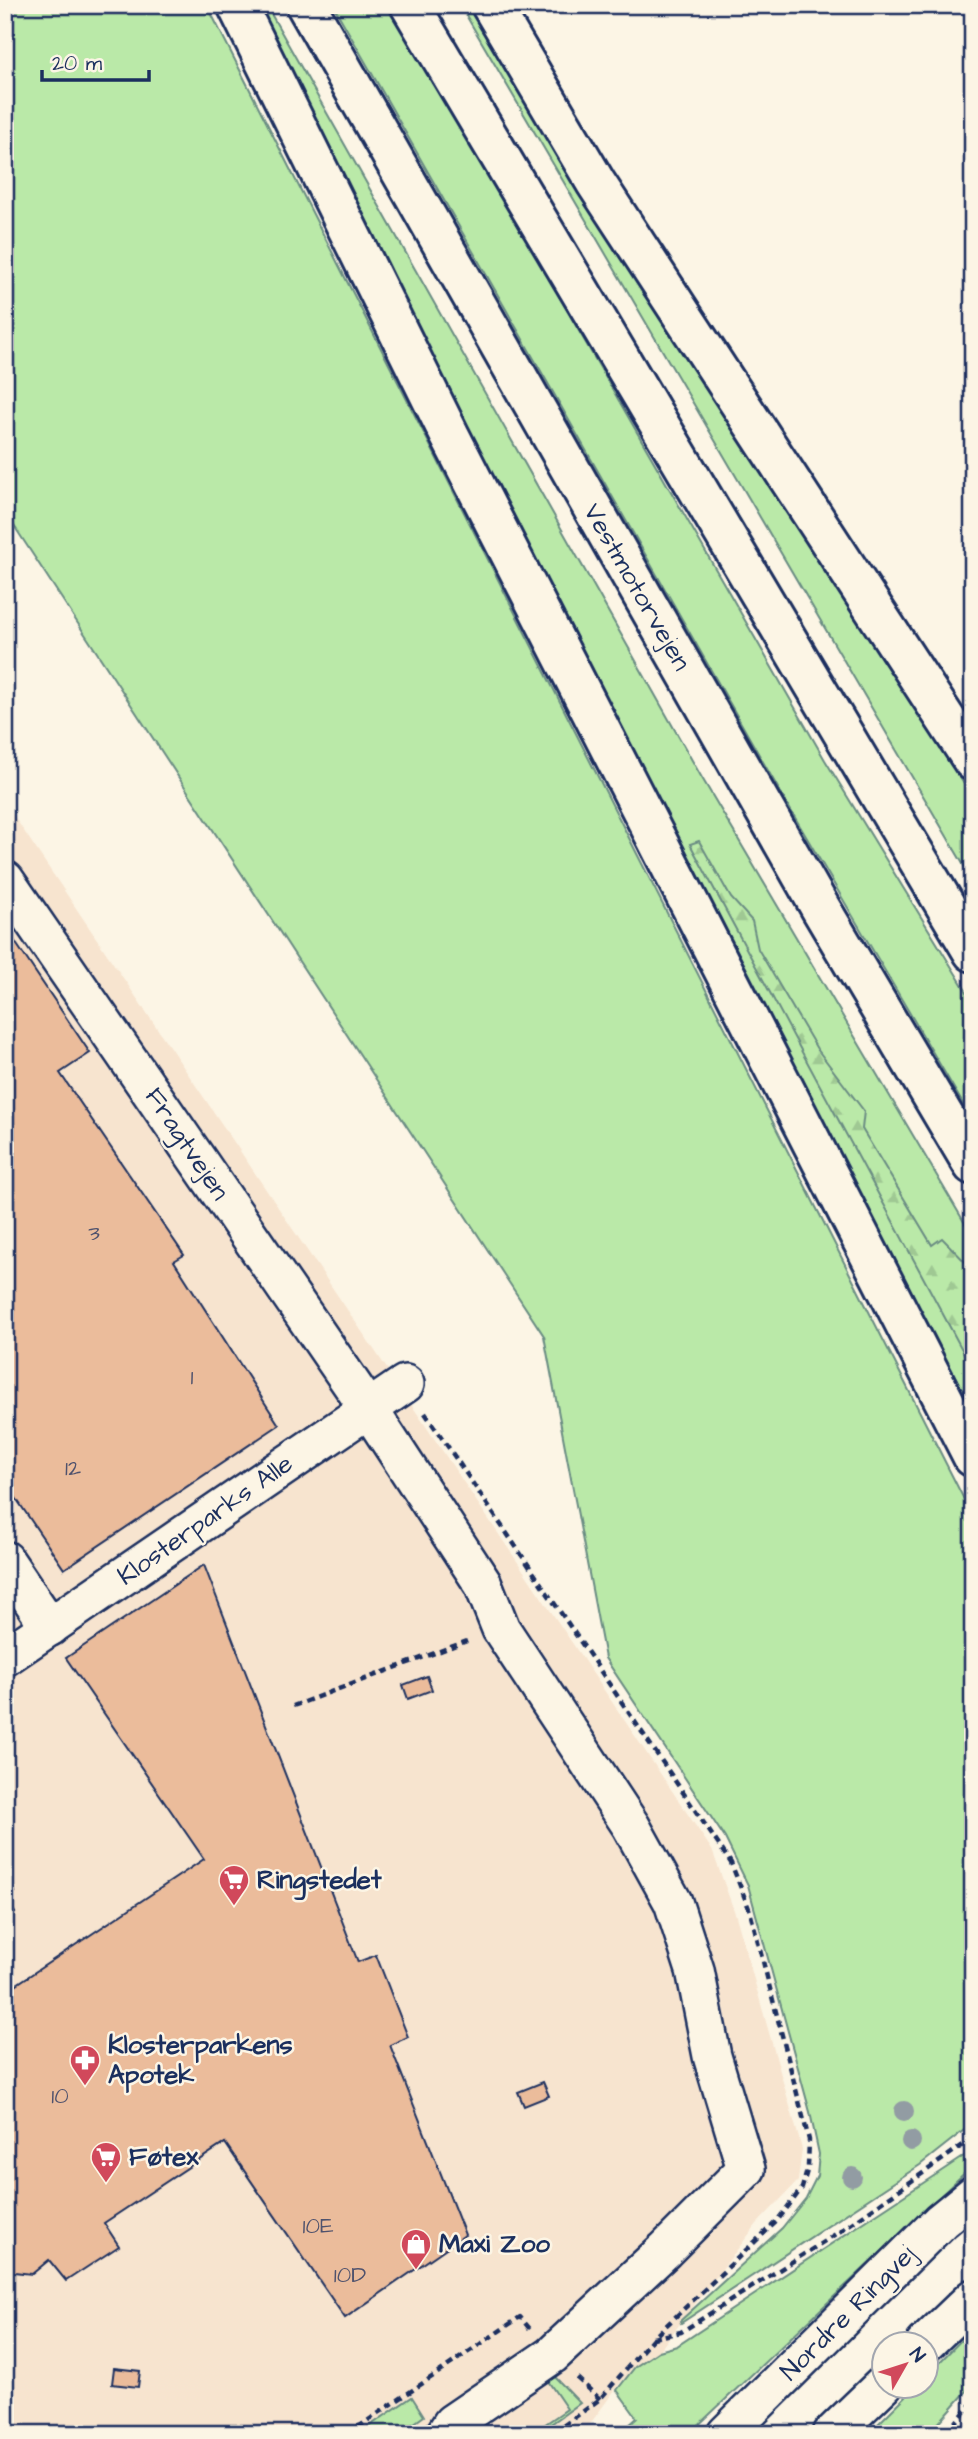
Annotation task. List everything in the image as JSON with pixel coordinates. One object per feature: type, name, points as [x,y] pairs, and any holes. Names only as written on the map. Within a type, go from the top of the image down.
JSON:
[{"type":"highway","points":[[237,5],[449,434],[973,1457]]},
{"type":"highway","name":"Vestmotorvejen","points":[[306,5],[821,909],[973,1165]]},
{"type":"highway","points":[[410,5],[973,951]]},
{"type":"highway","points":[[491,5],[596,183],[973,761]]},
{"type":"street","name":"Fragtvejen","points":[[5,880],[368,1408],[483,1584],[500,1629],[631,1826],[673,1902],[695,1970],[712,2056],[746,2169],[665,2250],[552,2355],[452,2423],[445,2434]]},
{"type":"street","name":"Klosterparks Alle","points":[[5,1657],[405,1384]]},
{"type":"street","points":[[5,1560],[50,1627]]},
{"type":"street","name":"Nordre Ringvej","points":[[726,2434],[941,2221],[973,2195]]},
{"type":"street","points":[[940,2330],[973,2298]]},
{"type":"street","points":[[832,2434],[870,2397]]},
{"type":"path","points":[[293,1706],[500,1629]]},
{"type":"path","points":[[552,2434],[600,2399],[653,2339],[681,2332],[839,2232],[973,2138]]},
{"type":"path","points":[[946,2434],[973,2402]]},
{"type":"shaded area","points":[[5,803],[712,1850],[736,1916],[802,2149],[798,2181],[757,2224],[659,2351],[620,2383],[590,2424],[573,2434],[5,2434]]},
{"type":"green space","points":[[5,5],[207,5],[973,1517],[973,2123],[920,2165],[681,2323],[680,2321],[782,2228],[806,2198],[817,2176],[819,2154],[810,2112],[748,1885],[725,1838],[605,1658],[544,1336],[5,512]]},
{"type":"green space","points":[[252,5],[266,5],[702,778],[973,1237],[973,1422]]},
{"type":"green space","points":[[333,5],[392,5],[825,760],[973,1002],[973,1121],[787,804]]},
{"type":"green space","points":[[460,5],[473,5],[636,275],[973,798],[973,881]]},
{"type":"green space","points":[[699,841],[731,898],[752,921],[758,949],[817,1049],[864,1111],[862,1129],[932,1245],[942,1238],[973,1270],[973,1370],[690,844]]},
{"type":"green space","points":[[973,2150],[973,2165],[689,2434],[619,2434],[637,2418],[617,2390],[635,2367],[659,2351],[677,2346]]},
{"type":"green space","points":[[973,2328],[973,2384],[929,2434],[868,2434],[902,2400],[940,2400],[940,2362]]},
{"type":"green space","points":[[555,2377],[580,2403],[537,2434],[531,2434],[567,2409],[548,2381]]},
{"type":"green space","points":[[412,2397],[424,2416],[399,2434],[358,2434]]},
{"type":"building","points":[[5,927],[90,1053],[60,1073],[184,1255],[174,1261],[279,1425],[64,1569],[5,1482]]},
{"type":"building","name":"Ringstedet","points":[[204,1565],[358,1962],[376,1955],[408,2037],[390,2045],[465,2235],[345,2318],[225,2143],[104,2223],[119,2246],[66,2281],[49,2260],[32,2274],[5,2271],[5,1992],[204,1859],[66,1658]]},
{"type":"building","points":[[427,1676],[432,1690],[408,1699],[403,1685]]},
{"type":"building","points":[[5,1877],[15,1892],[6,1898],[15,1913],[5,1919]]},
{"type":"building","points":[[543,2082],[549,2096],[524,2106],[518,2092]]},
{"type":"building","points":[[114,2368],[140,2371],[138,2387],[112,2384]]},
{"type":"place","name":"Ringstedet","points":[[234,1907]]},
{"type":"place","name":"Klosterparkens Apotek","points":[[85,2087]]},
{"type":"place","name":"Føtex","points":[[106,2184]]},
{"type":"place","name":"Maxi Zoo","points":[[416,2271]]}]
